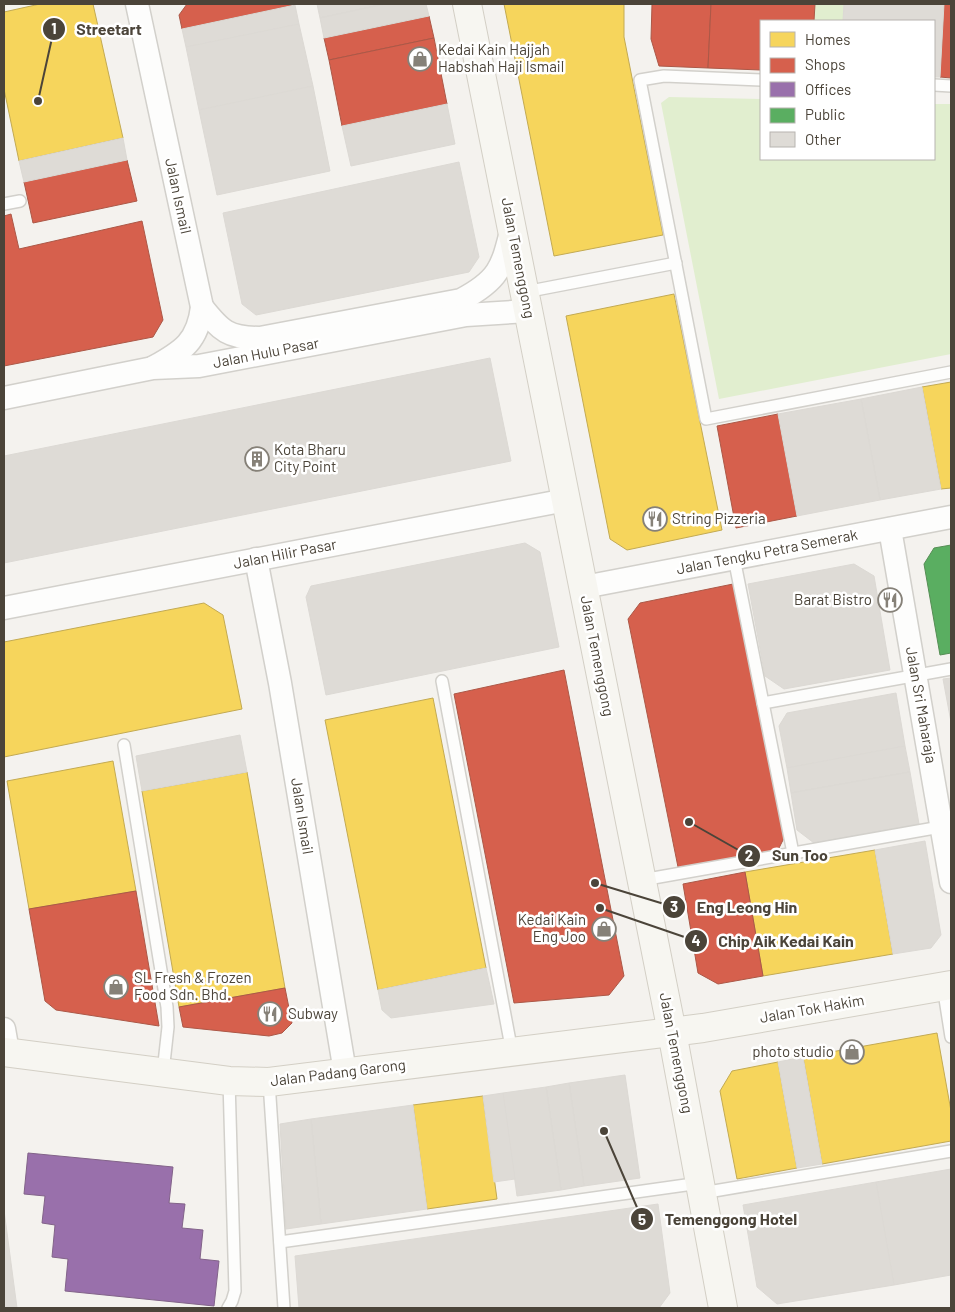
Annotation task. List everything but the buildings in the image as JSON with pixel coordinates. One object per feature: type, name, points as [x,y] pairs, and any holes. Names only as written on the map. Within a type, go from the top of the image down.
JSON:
[{"type":"street","name":"Jalan Ismail","points":[[137,4],[202,307],[200,322],[192,338],[172,357],[153,368]]},
{"type":"street","name":"Jalan Temenggong","points":[[467,4],[672,1032],[722,1308]]},
{"type":"street","name":"Jalan Hulu Pasar","points":[[202,307],[217,326],[230,334],[244,338],[260,338],[461,300],[480,290],[496,274],[505,254],[512,227]]},
{"type":"street","name":"Jalan Hulu Pasar","points":[[4,398],[153,368],[199,366],[527,302]]},
{"type":"street","name":"Jalan Hilir Pasar","points":[[4,608],[566,500]]},
{"type":"street","name":"Jalan Tengku Petra Semerak","points":[[584,587],[951,517]]},
{"type":"street","name":"Jalan Sri Maharaja","points":[[890,529],[916,675],[946,826],[951,882]]},
{"type":"street","name":"Jalan Ismail","points":[[256,559],[280,682],[345,1072]]},
{"type":"street","name":"Jalan Tok Hakim","points":[[672,1032],[947,985]]},
{"type":"street","name":"Jalan Padang Garong","points":[[5,1044],[163,1072],[229,1081],[269,1082],[672,1032]]},
{"type":"lane","points":[[760,80],[664,76],[640,80],[706,419],[951,372]]},
{"type":"lane","points":[[935,85],[951,86]]},
{"type":"lane","points":[[4,204],[20,201]]},
{"type":"lane","points":[[527,302],[676,262]]},
{"type":"lane","points":[[734,558],[793,853]]},
{"type":"lane","points":[[763,703],[951,669]]},
{"type":"lane","points":[[442,681],[512,1052]]},
{"type":"lane","points":[[124,745],[167,1008],[168,1027],[163,1072]]},
{"type":"lane","points":[[642,880],[946,826]]},
{"type":"lane","points":[[947,985],[951,1037]]},
{"type":"lane","points":[[228,1308],[235,1291],[229,1081]]},
{"type":"lane","points":[[269,1082],[284,1308]]},
{"type":"lane","points":[[280,1242],[700,1188],[951,1151]]},
{"type":"green space","points":[[815,4],[844,4],[843,20],[814,20]]},
{"type":"green space","points":[[669,97],[760,99],[760,160],[935,160],[935,104],[951,104],[951,354],[719,399],[661,103]]},
{"type":"place","name":"Kedai Kain Hajjah Habshah Haji Ismail","points":[[420,59]]},
{"type":"place","name":"Streetart","points":[[38,101]]},
{"type":"place","name":"Kota Bharu City Point","points":[[257,459]]},
{"type":"place","name":"String Pizzeria","points":[[655,519]]},
{"type":"place","name":"Barat Bistro","points":[[890,600]]},
{"type":"place","name":"Sun Too","points":[[689,822]]},
{"type":"place","name":"Eng Leong Hin","points":[[595,883]]},
{"type":"place","name":"Chip Aik Kedai Kain","points":[[600,908]]},
{"type":"place","name":"Kedai Kain Eng Joo","points":[[604,929]]},
{"type":"place","name":"SL Fresh & Frozen Food Sdn. Bhd.","points":[[116,987]]},
{"type":"place","name":"Subway","points":[[270,1014]]},
{"type":"place","name":"photo studio","points":[[852,1052]]},
{"type":"place","name":"Temenggong Hotel","points":[[604,1131]]}]
